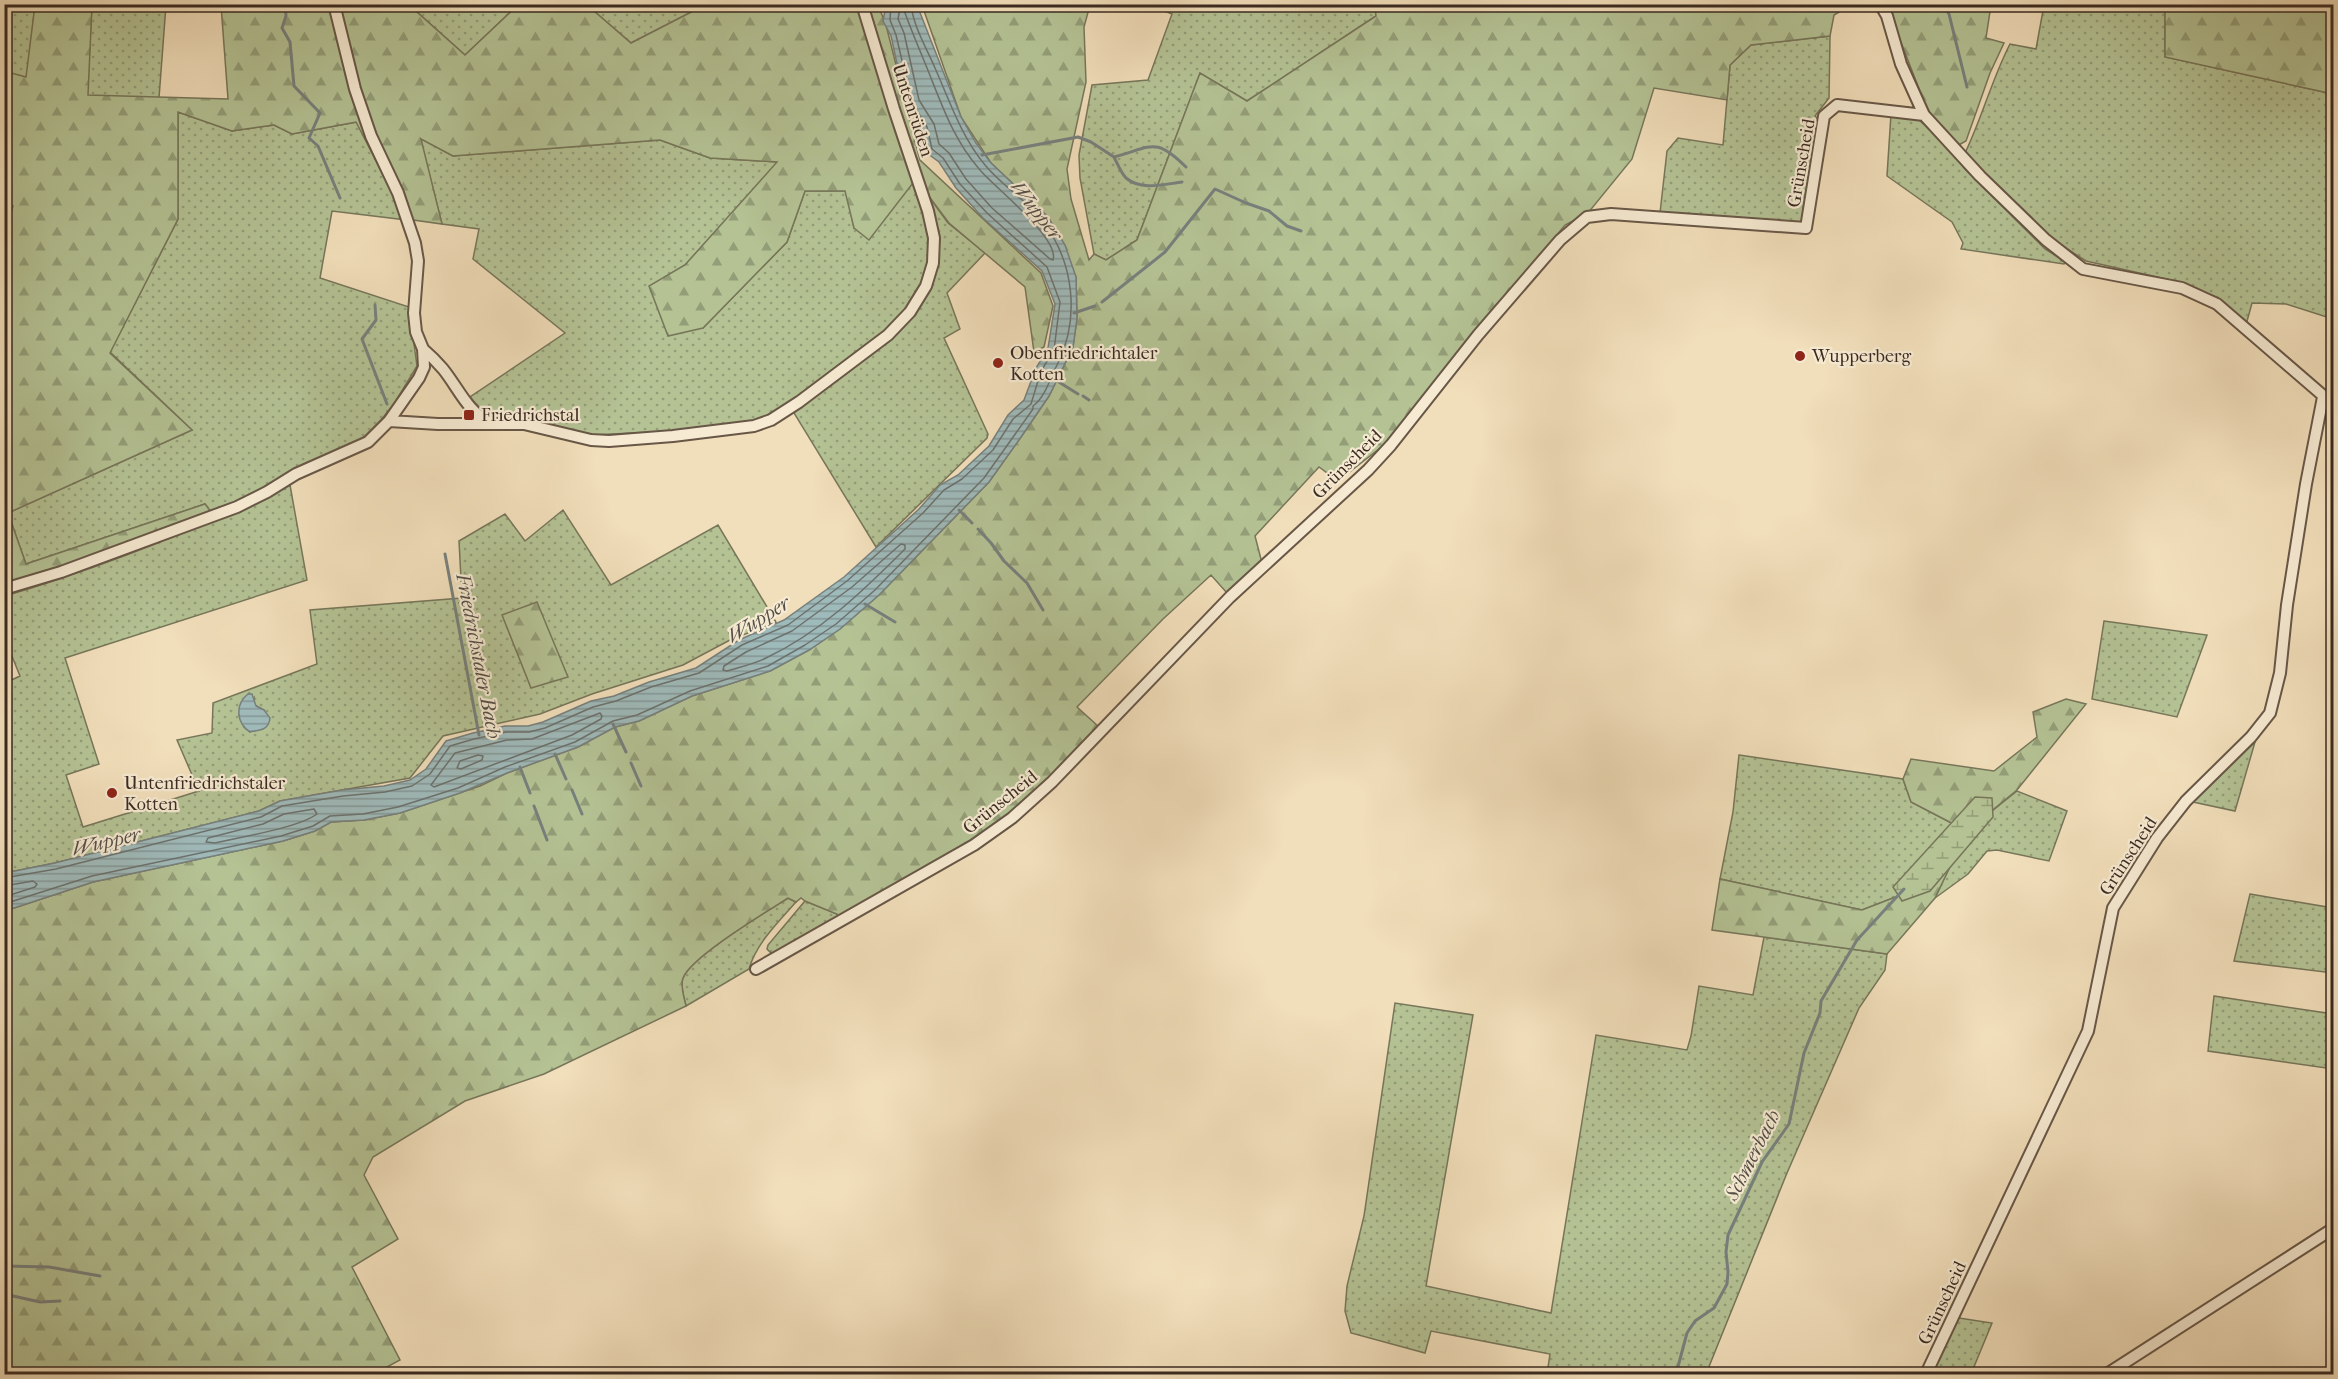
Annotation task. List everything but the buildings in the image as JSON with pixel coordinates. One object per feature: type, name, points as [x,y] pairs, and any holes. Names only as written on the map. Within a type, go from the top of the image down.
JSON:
[{"type":"street","points":[[4,589],[61,572],[252,500],[296,474],[368,442],[389,421],[423,370],[423,349],[416,332],[414,313],[417,253],[408,220],[371,136],[334,4]]},
{"type":"street","name":"Untenrüden","points":[[491,423],[529,425],[591,440],[609,441],[695,434],[764,423],[824,385],[888,335],[914,307],[931,276],[934,250],[932,226],[862,4]]},
{"type":"street","points":[[1880,4],[1887,16],[1901,64],[1924,116],[1980,176],[2046,240],[2083,269],[2182,288],[2217,304],[2334,405]]},
{"type":"street","name":"Grünscheid","points":[[756,969],[974,845],[1012,818],[1052,782],[1230,597],[1368,470],[1391,445],[1478,335],[1560,240],[1587,218],[1611,214],[1806,228],[1824,116],[1837,105],[1924,116]]},
{"type":"street","points":[[423,349],[442,368],[467,405],[479,417],[491,423]]},
{"type":"street","name":"Grünscheid","points":[[1926,1374],[2088,1031],[2113,908],[2157,838],[2186,801],[2251,737],[2270,713],[2280,673],[2289,594],[2306,484],[2323,397]]},
{"type":"street","points":[[389,421],[438,424],[491,423]]},
{"type":"street","points":[[2107,1374],[2334,1228]]},
{"type":"green space","points":[[518,4],[465,55],[417,12],[415,5]]},
{"type":"green space","points":[[4,5],[35,5],[27,78],[5,72]]},
{"type":"green space","points":[[35,5],[92,5],[88,95],[228,99],[221,5],[415,5],[417,12],[465,55],[518,5],[587,5],[631,43],[705,5],[878,5],[886,25],[920,160],[1041,273],[1053,306],[1044,347],[1034,352],[1025,287],[949,223],[916,179],[869,240],[854,228],[845,191],[805,191],[787,242],[703,328],[668,336],[649,286],[685,265],[777,162],[710,158],[660,140],[453,156],[421,139],[442,224],[406,219],[356,122],[292,134],[274,125],[232,131],[178,112],[178,219],[110,353],[192,430],[8,513],[26,564],[205,504],[211,512],[60,568],[13,582],[4,564],[4,237],[13,206],[5,203],[4,71],[26,77]]},
{"type":"green space","points":[[92,5],[166,5],[159,98],[87,96]]},
{"type":"green space","points":[[587,5],[705,5],[631,43]]},
{"type":"green space","points":[[922,5],[1090,5],[1084,27],[1086,82],[1067,169],[1071,199],[1089,260],[1094,254],[1106,260],[1137,240],[1200,73],[1247,101],[1376,16],[1375,5],[1851,5],[1834,15],[1830,36],[1751,45],[1730,65],[1727,100],[1654,88],[1632,159],[1588,213],[1565,225],[1384,445],[1338,481],[1319,467],[1255,536],[1262,563],[1227,593],[1211,575],[1163,619],[1077,707],[1099,727],[1011,816],[839,918],[837,914],[801,898],[796,902],[788,898],[730,935],[689,969],[682,981],[686,1006],[544,1074],[465,1101],[373,1157],[364,1175],[398,1239],[352,1267],[400,1360],[374,1374],[5,1374],[5,911],[93,882],[283,841],[315,831],[331,822],[364,820],[400,813],[480,786],[507,773],[578,747],[615,727],[639,721],[692,696],[770,671],[809,650],[840,629],[879,595],[989,482],[1049,396],[1073,347],[1077,318],[1076,277],[1048,217],[991,163],[961,117]]},
{"type":"green space","points":[[1156,5],[1375,5],[1376,16],[1247,101],[1200,73],[1137,240],[1106,260],[1094,254],[1080,178],[1079,155],[1092,85],[1148,80],[1172,14],[1155,7]]},
{"type":"green space","points":[[1884,5],[1991,5],[1986,38],[2004,43],[1990,73],[1966,141],[1957,146],[1928,112],[1892,19]]},
{"type":"green space","points":[[2044,5],[2165,5],[2165,57],[2333,94],[2333,319],[2286,304],[2252,303],[2246,325],[2215,297],[2184,283],[2086,261],[2055,241],[1967,157],[1966,151],[2010,44],[2036,49]]},
{"type":"green space","points":[[2165,5],[2333,5],[2333,94],[2165,57]]},
{"type":"green space","points":[[1830,36],[1829,98],[1815,116],[1819,120],[1803,221],[1799,224],[1660,213],[1667,151],[1678,138],[1723,145],[1730,65],[1751,45]]},
{"type":"green space","points":[[178,112],[232,131],[274,125],[292,134],[357,122],[407,220],[332,211],[320,278],[409,307],[417,366],[394,404],[362,439],[312,461],[266,489],[211,512],[205,504],[26,564],[8,513],[192,430],[110,352],[178,219]]},
{"type":"green space","points":[[1891,114],[1918,119],[1951,149],[1965,169],[2045,249],[2066,262],[2064,264],[1961,249],[1963,243],[1952,222],[1887,176]]},
{"type":"green space","points":[[420,138],[453,156],[660,140],[710,158],[778,162],[685,265],[650,286],[703,328],[787,242],[805,191],[846,191],[854,228],[916,179],[948,223],[985,253],[947,293],[960,329],[944,338],[988,434],[987,438],[876,547],[788,403],[760,420],[689,430],[594,435],[516,417],[486,415],[470,397],[565,333],[473,259],[479,229],[442,224]]},
{"type":"green space","points":[[290,485],[307,580],[65,658],[99,764],[66,775],[83,827],[199,791],[177,740],[212,733],[213,703],[317,664],[310,610],[462,598],[459,541],[505,514],[525,541],[563,510],[611,585],[718,525],[776,622],[730,640],[683,665],[592,694],[540,714],[443,736],[410,778],[280,801],[259,811],[55,863],[5,873],[5,683],[20,676],[5,639],[5,596],[114,560]],"holes":[[[254,698],[253,704],[264,710],[250,732],[244,727],[239,715]]]},
{"type":"green space","points":[[537,602],[568,677],[531,688],[502,615]]},
{"type":"green space","points":[[2104,621],[2207,635],[2177,717],[2092,699]]},
{"type":"green space","points":[[2066,699],[2086,704],[2017,790],[1967,831],[1911,802],[1903,779],[1911,759],[1994,771],[2037,737],[2033,712]]},
{"type":"green space","points":[[2255,742],[2235,811],[2193,802]]},
{"type":"green space","points":[[1739,755],[1903,779],[1911,802],[1967,831],[2017,791],[2067,811],[2049,861],[1997,850],[1987,851],[1968,874],[1935,898],[1955,856],[1906,893],[1862,910],[1720,879],[1733,812]]},
{"type":"green space","points":[[1975,797],[1992,798],[1993,817],[1930,891],[1902,901],[1893,887]]},
{"type":"green space","points":[[1957,852],[1935,898],[1887,954],[1712,930],[1720,879],[1862,910],[1906,893]]},
{"type":"green space","points":[[2250,894],[2333,908],[2333,973],[2234,961]]},
{"type":"green space","points":[[788,898],[796,902],[762,942],[749,969],[686,1006],[682,984],[689,969],[730,935]]},
{"type":"green space","points":[[805,901],[837,914],[839,918],[772,954],[767,949],[768,945]]},
{"type":"green space","points":[[1764,937],[1887,954],[1885,970],[1859,1008],[1787,1173],[1706,1374],[1547,1374],[1550,1354],[1431,1331],[1425,1353],[1351,1333],[1345,1311],[1347,1286],[1364,1216],[1395,1003],[1473,1015],[1426,1286],[1551,1313],[1596,1035],[1687,1050],[1699,986],[1753,995]]},
{"type":"green space","points":[[2214,996],[2333,1014],[2333,1069],[2208,1051]]},
{"type":"green space","points":[[1959,1318],[1992,1323],[1971,1374],[1932,1374]]},
{"type":"water","name":"Wupper","points":[[886,5],[917,5],[961,117],[976,143],[991,163],[1048,217],[1065,245],[1076,277],[1077,318],[1073,347],[1049,396],[989,482],[879,595],[840,629],[809,650],[770,671],[692,696],[639,721],[615,727],[578,747],[460,793],[400,813],[364,820],[331,822],[315,831],[283,841],[93,882],[5,911],[5,873],[55,863],[259,811],[280,801],[410,780],[426,769],[446,741],[505,726],[528,726],[543,722],[591,701],[614,696],[649,682],[696,668],[739,640],[784,620],[844,577],[919,509],[940,485],[958,475],[989,446],[1008,415],[1024,400],[1036,368],[1048,348],[1055,304],[1042,271],[983,218],[956,188],[939,162],[927,153],[922,130],[906,105],[891,36],[883,21]]},
{"type":"water","points":[[248,694],[252,694],[256,706],[264,710],[270,718],[266,727],[250,732],[242,724],[239,713],[241,703]]},
{"type":"waterway","name":"Friedrichstaler Bach","points":[[285,4],[286,16],[282,28],[290,42],[294,86],[320,113],[309,138],[318,146],[340,198]]},
{"type":"waterway","points":[[1942,4],[1949,14],[1967,87]]},
{"type":"waterway","points":[[982,155],[1078,137],[1091,142],[1114,157],[1145,148],[1160,148],[1176,157],[1186,167]]},
{"type":"waterway","points":[[1114,157],[1124,176],[1132,182],[1146,186],[1182,182]]},
{"type":"waterway","points":[[1102,302],[1165,252],[1215,189],[1269,211],[1287,226],[1301,231]]},
{"type":"waterway","name":"Friedrichstaler Bach","points":[[375,305],[376,320],[362,339],[387,404]]},
{"type":"waterway","points":[[1074,313],[1095,306]]},
{"type":"waterway","points":[[1054,379],[1078,394]]},
{"type":"waterway","points":[[1083,396],[1089,400]]},
{"type":"waterway","points":[[959,510],[972,523]]},
{"type":"waterway","points":[[978,529],[1004,561],[1027,583],[1043,610]]},
{"type":"waterway","name":"Friedrichstaler Bach","points":[[445,554],[479,735]]},
{"type":"waterway","points":[[865,604],[895,622]]},
{"type":"waterway","points":[[613,724],[626,752]]},
{"type":"waterway","points":[[555,754],[566,779]]},
{"type":"waterway","points":[[631,763],[641,786]]},
{"type":"waterway","points":[[520,767],[530,793]]},
{"type":"waterway","points":[[572,790],[582,814]]},
{"type":"waterway","points":[[534,806],[547,840]]},
{"type":"waterway","name":"Schmerbach","points":[[1676,1374],[1687,1333],[1695,1321],[1714,1308],[1727,1284],[1728,1235],[1762,1162],[1789,1124],[1804,1053],[1820,1013],[1821,1001],[1857,940],[1904,889]]},
{"type":"waterway","points":[[4,1266],[49,1267],[100,1276]]},
{"type":"waterway","points":[[4,1294],[40,1302],[60,1301]]},
{"type":"place","name":"Wupperberg","points":[[1800,356]]},
{"type":"place","name":"Obenfriedrichtaler Kotten","points":[[998,363]]},
{"type":"place","name":"Friedrichstal","points":[[469,415]]},
{"type":"place","name":"Untenfriedrichstaler Kotten","points":[[112,793]]}]
